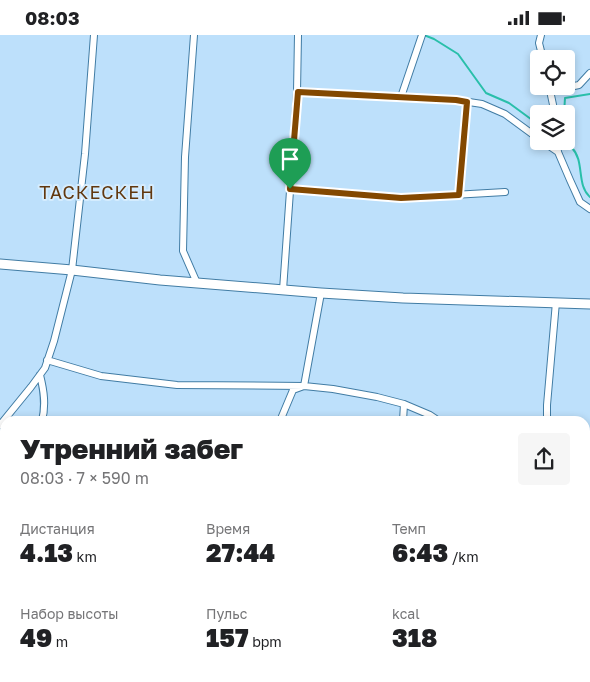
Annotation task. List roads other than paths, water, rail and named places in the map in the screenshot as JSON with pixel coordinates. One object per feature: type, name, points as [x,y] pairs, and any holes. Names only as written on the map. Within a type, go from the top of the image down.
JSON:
[{"type":"main road","points":[[0,264],[160,280],[321,293],[403,298],[590,303]]},
{"type":"street","points":[[8,416],[45,368],[54,341],[72,270],[85,154],[94,35]]},
{"type":"street","points":[[194,35],[185,157],[183,251],[197,283]]},
{"type":"street","points":[[283,290],[298,92],[298,35]]},
{"type":"street","points":[[401,97],[422,35]]},
{"type":"street","points":[[540,50],[539,43],[541,35]]},
{"type":"street","points":[[575,85],[579,85],[590,73]]},
{"type":"street","points":[[298,92],[456,100],[482,104],[505,113],[530,132]]},
{"type":"street","points":[[459,195],[467,102]]},
{"type":"street","points":[[554,150],[558,153]]},
{"type":"street","points":[[558,150],[580,202],[590,209]]},
{"type":"street","points":[[290,189],[401,198],[505,192]]},
{"type":"street","points":[[304,385],[321,293]]},
{"type":"street","points":[[547,416],[556,302]]},
{"type":"street","points":[[47,361],[100,375],[177,385],[304,385],[377,397],[404,404],[432,416]]},
{"type":"street","points":[[40,375],[44,392],[43,416]]},
{"type":"street","points":[[282,416],[293,390],[304,385]]},
{"type":"street","points":[[403,416],[404,404]]},
{"type":"waterway","points":[[424,35],[458,54],[486,93],[509,103],[530,118]]},
{"type":"waterway","points":[[565,105],[565,98],[590,94]]},
{"type":"waterway","points":[[574,150],[578,159],[583,186],[590,197]]},
{"type":"district","name":"ТАСКЕСКЕН","points":[[97,192]]}]
